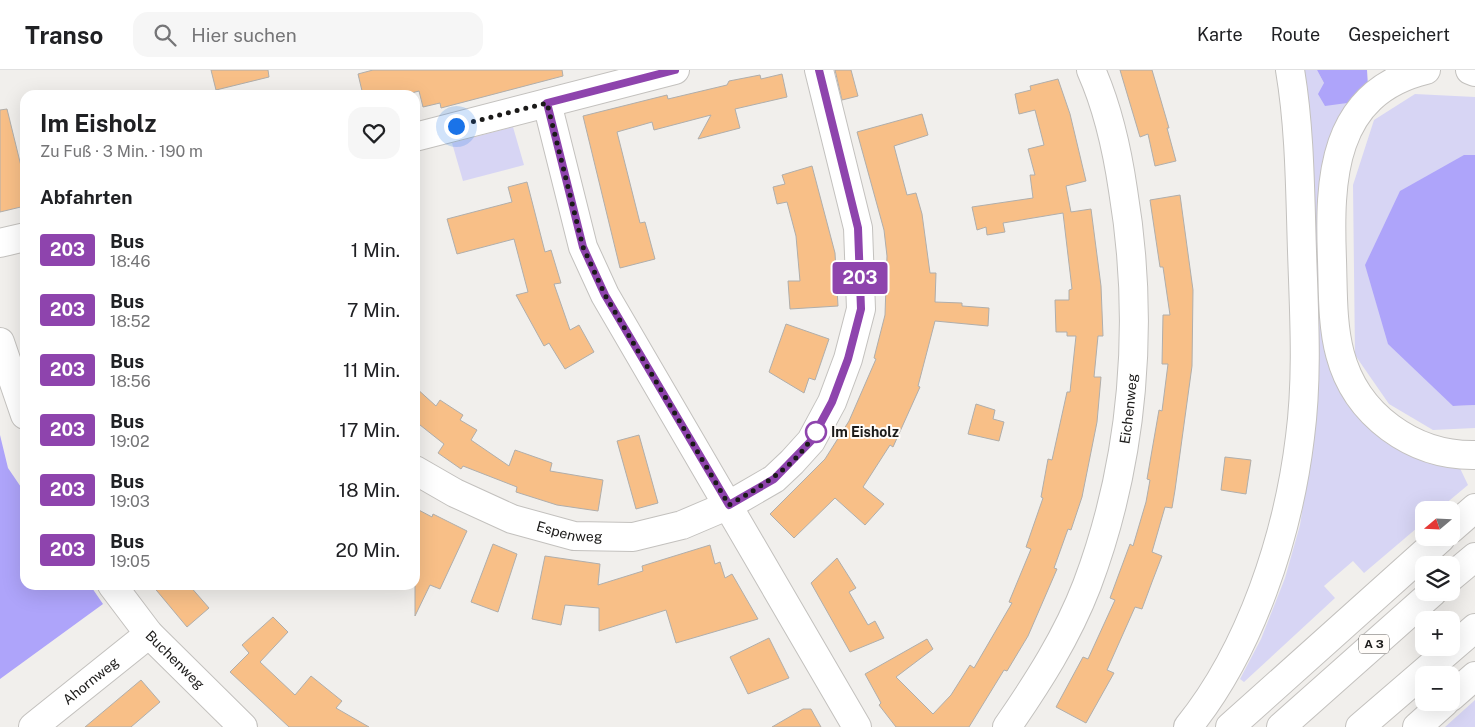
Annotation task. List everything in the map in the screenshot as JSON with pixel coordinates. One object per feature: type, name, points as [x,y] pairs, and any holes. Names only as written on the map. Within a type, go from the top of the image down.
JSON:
[{"type":"main road","points":[[420,136],[675,70]]},
{"type":"main road","name":"Espenweg","points":[[420,473],[455,493],[512,519],[574,536],[633,537],[682,525],[729,505],[774,479],[811,441],[832,402],[848,359],[861,309],[858,228],[818,70]]},
{"type":"main road","name":"Eichenweg","points":[[1007,727],[1049,666],[1086,586],[1113,502],[1129,416],[1135,321],[1131,235],[1117,153],[1100,90],[1091,70]]},
{"type":"main road","points":[[1188,727],[1220,680],[1245,632],[1262,592],[1279,537],[1300,438],[1304,357],[1302,251],[1299,172],[1290,70]]},
{"type":"main road","points":[[1426,70],[1404,77],[1375,95],[1355,116],[1342,144],[1334,171],[1331,204],[1336,332],[1340,357],[1350,380],[1361,399],[1384,424],[1419,446],[1449,453],[1475,455]]},
{"type":"main road","points":[[1470,70],[1475,72]]},
{"type":"main road","points":[[547,103],[583,247],[605,295],[858,727]]},
{"type":"main road","points":[[0,243],[20,238]]},
{"type":"main road","points":[[0,342],[20,400]]},
{"type":"main road","points":[[1460,521],[1475,508]]},
{"type":"main road","points":[[1230,727],[1432,546]]},
{"type":"main road","points":[[1460,570],[1475,557]]},
{"type":"main road","name":"Buchenweg","points":[[116,590],[149,634],[243,727]]},
{"type":"main road","name":"A 3","points":[[1281,727],[1423,601]]},
{"type":"main road","points":[[1360,727],[1475,628]]},
{"type":"main road","name":"Ahornweg","points":[[33,727],[149,634]]},
{"type":"main road","points":[[1460,689],[1475,676]]},
{"type":"main road","points":[[1417,727],[1435,711]]},
{"type":"shaded area","points":[[1299,70],[1317,70],[1324,83],[1355,97],[1343,113],[1337,376],[1458,464],[1468,485],[1449,501],[1415,501],[1415,530],[1364,573],[1353,561],[1324,586],[1335,598],[1244,682],[1240,679],[1261,639],[1285,578],[1300,525],[1308,473]]},
{"type":"shaded area","points":[[1317,70],[1367,70],[1368,86],[1347,103],[1325,106],[1318,94],[1324,83]]},
{"type":"shaded area","points":[[1415,94],[1475,97],[1475,155],[1464,155],[1453,406],[1475,405],[1475,428],[1433,430],[1389,404],[1355,355],[1353,185],[1374,120]]},
{"type":"shaded area","points":[[513,127],[524,165],[463,181],[452,143]]},
{"type":"shaded area","points":[[1464,155],[1475,155],[1475,405],[1453,406],[1388,344],[1365,265],[1400,191]]},
{"type":"shaded area","points":[[0,435],[8,468],[20,486],[20,590],[93,590],[103,604],[0,679]]},
{"type":"shaded area","points":[[1475,700],[1475,727],[1445,727]]},
{"type":"building","points":[[211,70],[268,70],[269,77],[216,90]]},
{"type":"building","points":[[373,70],[562,70],[563,76],[441,108],[440,103],[423,107],[420,90],[362,90],[358,74]]},
{"type":"building","points":[[835,70],[851,70],[858,96],[842,100]]},
{"type":"building","points":[[1120,70],[1152,70],[1169,128],[1167,128],[1176,161],[1155,166],[1148,134],[1140,137]]},
{"type":"building","points":[[782,74],[787,97],[735,109],[740,128],[698,139],[711,115],[654,130],[652,122],[617,132],[640,223],[645,222],[655,259],[620,268],[583,116],[667,95],[668,99],[727,85],[729,81],[760,75],[761,79]]},
{"type":"building","points":[[1058,79],[1070,114],[1086,181],[1066,186],[1071,212],[1091,209],[1101,286],[1103,336],[1098,336],[1094,377],[1101,377],[1097,422],[1082,497],[1071,530],[1068,529],[1054,568],[1057,569],[1028,636],[1007,671],[1004,670],[969,727],[896,727],[879,705],[881,703],[865,674],[927,639],[933,649],[896,677],[933,714],[951,695],[970,665],[974,668],[1012,603],[1009,602],[1031,549],[1026,547],[1043,498],[1041,497],[1048,459],[1052,460],[1067,392],[1070,392],[1076,336],[1067,336],[1067,332],[1056,332],[1055,300],[1069,300],[1069,290],[1072,289],[1063,213],[1003,223],[1005,232],[987,235],[986,227],[977,230],[972,207],[1033,198],[1030,175],[1035,175],[1028,149],[1044,145],[1035,110],[1019,114],[1015,94],[1031,90],[1030,86]]},
{"type":"building","points":[[7,109],[20,162],[20,207],[0,212],[0,110]]},
{"type":"building","points":[[922,114],[928,135],[894,146],[907,195],[916,193],[922,214],[930,273],[936,273],[935,302],[962,303],[962,306],[989,308],[988,326],[935,321],[918,386],[920,387],[893,447],[890,445],[863,487],[884,504],[865,525],[835,498],[794,538],[770,514],[825,459],[849,421],[876,359],[874,358],[885,315],[887,256],[884,230],[857,132]]},
{"type":"building","points":[[812,166],[835,253],[838,306],[790,309],[788,281],[800,281],[796,236],[787,202],[777,204],[773,187],[785,184],[782,175]]},
{"type":"building","points":[[527,182],[545,252],[551,250],[561,283],[554,284],[570,330],[579,325],[594,352],[565,369],[549,343],[544,346],[516,295],[528,292],[514,239],[457,254],[447,219],[512,202],[508,187]]},
{"type":"building","points":[[1180,195],[1193,290],[1192,366],[1172,508],[1165,507],[1152,552],[1162,556],[1142,609],[1135,607],[1107,670],[1114,673],[1086,723],[1056,707],[1083,657],[1088,659],[1115,600],[1110,598],[1130,544],[1133,546],[1146,502],[1150,480],[1147,479],[1159,410],[1162,411],[1168,364],[1162,364],[1163,315],[1170,315],[1163,267],[1160,267],[1150,200]]},
{"type":"building","points":[[786,324],[829,339],[815,380],[809,378],[804,393],[769,372]]},
{"type":"building","points":[[420,392],[436,406],[440,400],[463,415],[460,420],[477,430],[471,440],[509,466],[515,450],[552,463],[550,471],[603,480],[598,511],[557,505],[516,492],[517,487],[463,466],[461,469],[438,453],[444,444],[420,425]]},
{"type":"building","points":[[976,404],[995,410],[993,419],[1004,422],[999,441],[968,434]]},
{"type":"building","points":[[639,435],[658,503],[636,509],[617,441]]},
{"type":"building","points":[[1225,457],[1251,460],[1246,494],[1221,490]]},
{"type":"building","points":[[420,511],[432,517],[433,514],[467,531],[440,589],[430,585],[415,616],[415,590],[420,590]]},
{"type":"building","points":[[493,544],[517,554],[498,612],[471,602]]},
{"type":"building","points":[[710,545],[715,564],[720,562],[725,578],[732,574],[758,619],[676,643],[666,610],[599,631],[599,608],[565,605],[561,625],[532,619],[545,556],[600,564],[598,585],[643,571],[642,566]]},
{"type":"building","points":[[837,558],[856,588],[849,592],[868,625],[875,621],[884,638],[850,652],[811,583]]},
{"type":"building","points":[[156,590],[193,590],[209,608],[187,627]]},
{"type":"building","points":[[273,617],[288,632],[260,662],[295,695],[311,676],[342,701],[336,708],[369,727],[289,727],[230,672],[249,653],[242,645]]},
{"type":"building","points":[[769,638],[789,678],[748,694],[730,657]]},
{"type":"building","points":[[141,680],[160,702],[131,727],[85,727]]},
{"type":"building","points":[[803,709],[811,709],[821,727],[772,727]]},
{"type":"bus line","name":"203","points":[[675,70],[547,103],[583,247],[605,295],[729,505],[774,479],[811,441],[832,402],[848,359],[861,309],[858,228],[819,70]]},
{"type":"place","name":"Im Eisholz","points":[[816,432]]},
{"type":"route","points":[[456,126],[547,103],[583,247],[605,295],[729,505],[774,479],[811,441],[818,428],[816,432]]}]
